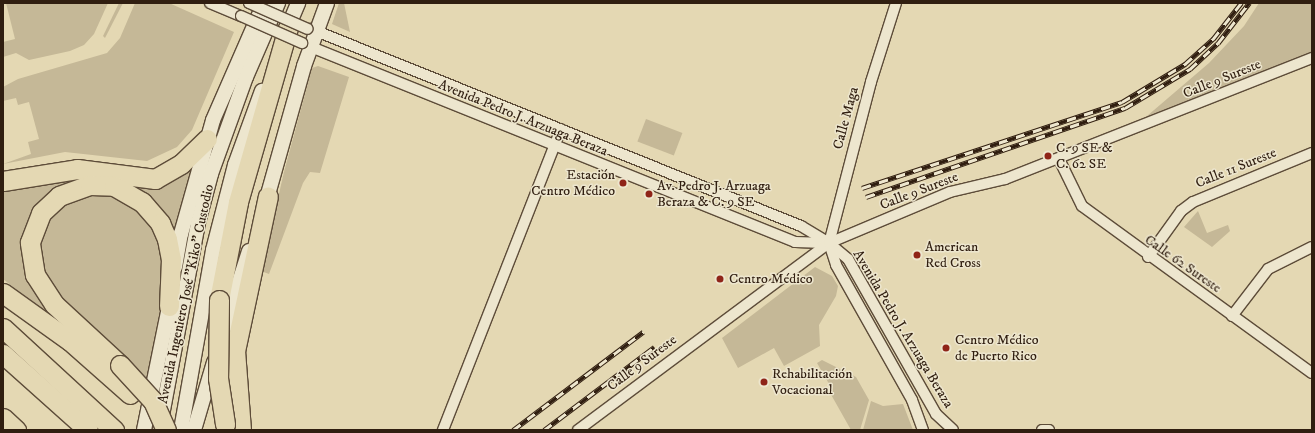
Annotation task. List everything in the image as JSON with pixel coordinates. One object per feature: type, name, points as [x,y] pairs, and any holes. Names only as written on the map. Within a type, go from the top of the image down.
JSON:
[{"type":"highway","points":[[231,428],[218,378],[219,300],[240,195],[288,28]]},
{"type":"highway","points":[[3,181],[77,169],[155,179],[181,164],[207,139]]},
{"type":"highway","points":[[166,430],[153,401],[120,365],[54,304],[35,276],[30,242],[41,213],[59,196],[90,185],[114,186],[142,202],[160,223],[167,239],[171,259],[169,306]]},
{"type":"highway","points":[[231,428],[235,351],[268,196]]},
{"type":"highway","points":[[3,294],[70,341],[130,394],[166,430]]},
{"type":"highway","points":[[3,328],[114,430]]},
{"type":"highway","points":[[3,354],[88,430]]},
{"type":"highway","points":[[3,418],[16,430]]},
{"type":"main road","points":[[144,430],[169,306],[180,234],[207,139],[264,3]]},
{"type":"main road","name":"Avenida Ingeniero José \"Kiko\" Custodio","points":[[159,430],[198,223],[211,174],[246,77],[278,3]]},
{"type":"main road","name":"Avenida Ingeniero José \"Kiko\" Custodio","points":[[181,430],[213,250],[235,165],[298,3]]},
{"type":"main road","points":[[194,430],[268,196],[306,45],[312,30],[327,3]]},
{"type":"street","name":"Avenida Pedro J. Arzuaga Beraza","points":[[210,3],[306,45],[795,242],[829,243]]},
{"type":"street","name":"Avenida Pedro J. Arzuaga Beraza","points":[[249,3],[312,30],[801,226],[829,243],[848,259],[936,414],[953,430]]},
{"type":"street","name":"Calle Maga","points":[[829,243],[871,82],[896,3]]},
{"type":"street","name":"Calle 9 Sureste","points":[[578,430],[829,243],[950,192],[1005,179],[1312,58]]},
{"type":"street","points":[[444,430],[561,129]]},
{"type":"street","name":"Calle 11 Sureste","points":[[1148,257],[1181,211],[1193,202],[1312,153]]},
{"type":"street","name":"Calle 62 Sureste","points":[[1059,159],[1082,206],[1148,257],[1312,373]]},
{"type":"street","name":"Avenida Pedro J. Arzuaga Beraza","points":[[829,243],[836,265],[912,400],[923,430]]},
{"type":"street","points":[[1232,316],[1268,268],[1312,247]]},
{"type":"street","points":[[1042,430],[1049,430]]},
{"type":"shaded area","points":[[6,3],[108,3],[94,34],[84,45],[70,51],[29,60],[16,53],[3,57],[3,42],[15,39]]},
{"type":"shaded area","points":[[119,3],[123,3],[105,38],[103,36]]},
{"type":"shaded area","points":[[135,3],[169,3],[234,32],[192,130],[177,147],[147,161],[65,152],[3,164],[31,154],[28,142],[39,139],[29,102],[18,105],[16,98],[3,101],[3,87],[18,79],[107,53],[120,38]]},
{"type":"shaded area","points":[[339,3],[344,3],[350,32],[332,24]]},
{"type":"shaded area","points":[[1259,3],[1312,3],[1312,54],[1140,122],[1209,63],[1244,26]]},
{"type":"shaded area","points":[[318,66],[349,77],[320,173],[310,172],[303,183],[269,274],[261,271],[284,172],[312,68]]},
{"type":"shaded area","points":[[646,119],[682,133],[674,155],[637,141]]},
{"type":"shaded area","points":[[194,160],[176,242],[144,200],[77,185],[30,227],[53,312],[47,314],[3,279],[3,186],[57,174],[120,179]]},
{"type":"shaded area","points":[[115,193],[148,215],[163,252],[160,309],[148,380],[75,317],[56,297],[40,266],[41,232],[53,210],[80,194]]},
{"type":"shaded area","points":[[1198,211],[1207,233],[1228,225],[1230,231],[1212,247],[1184,227]]},
{"type":"shaded area","points":[[815,267],[832,276],[838,286],[836,296],[819,325],[820,346],[784,366],[774,348],[738,368],[722,338]]},
{"type":"shaded area","points":[[822,360],[856,377],[869,400],[860,430],[851,430],[829,391],[832,389],[817,363]]},
{"type":"shaded area","points":[[871,401],[883,406],[903,404],[913,430],[863,430]]},
{"type":"railway","points":[[862,188],[1122,102],[1185,64],[1213,39],[1241,3]]},
{"type":"railway","points":[[866,197],[1125,108],[1190,69],[1218,43],[1249,3]]},
{"type":"railway","points":[[513,430],[643,332]]},
{"type":"railway","points":[[544,430],[654,347]]},
{"type":"place","name":"C. 9 SE & C. 62 SE","points":[[1048,156]]},
{"type":"place","name":"Estación Centro Médico","points":[[623,183]]},
{"type":"place","name":"Av. Pedro J. Arzuaga Beraza & C. 9 SE","points":[[649,194]]},
{"type":"place","name":"American Red Cross","points":[[917,255]]},
{"type":"place","name":"Centro Médico","points":[[720,279]]},
{"type":"place","name":"Centro Médico de Puerto Rico","points":[[946,348]]},
{"type":"place","name":"Rehabilitación Vocacional","points":[[764,382]]}]
